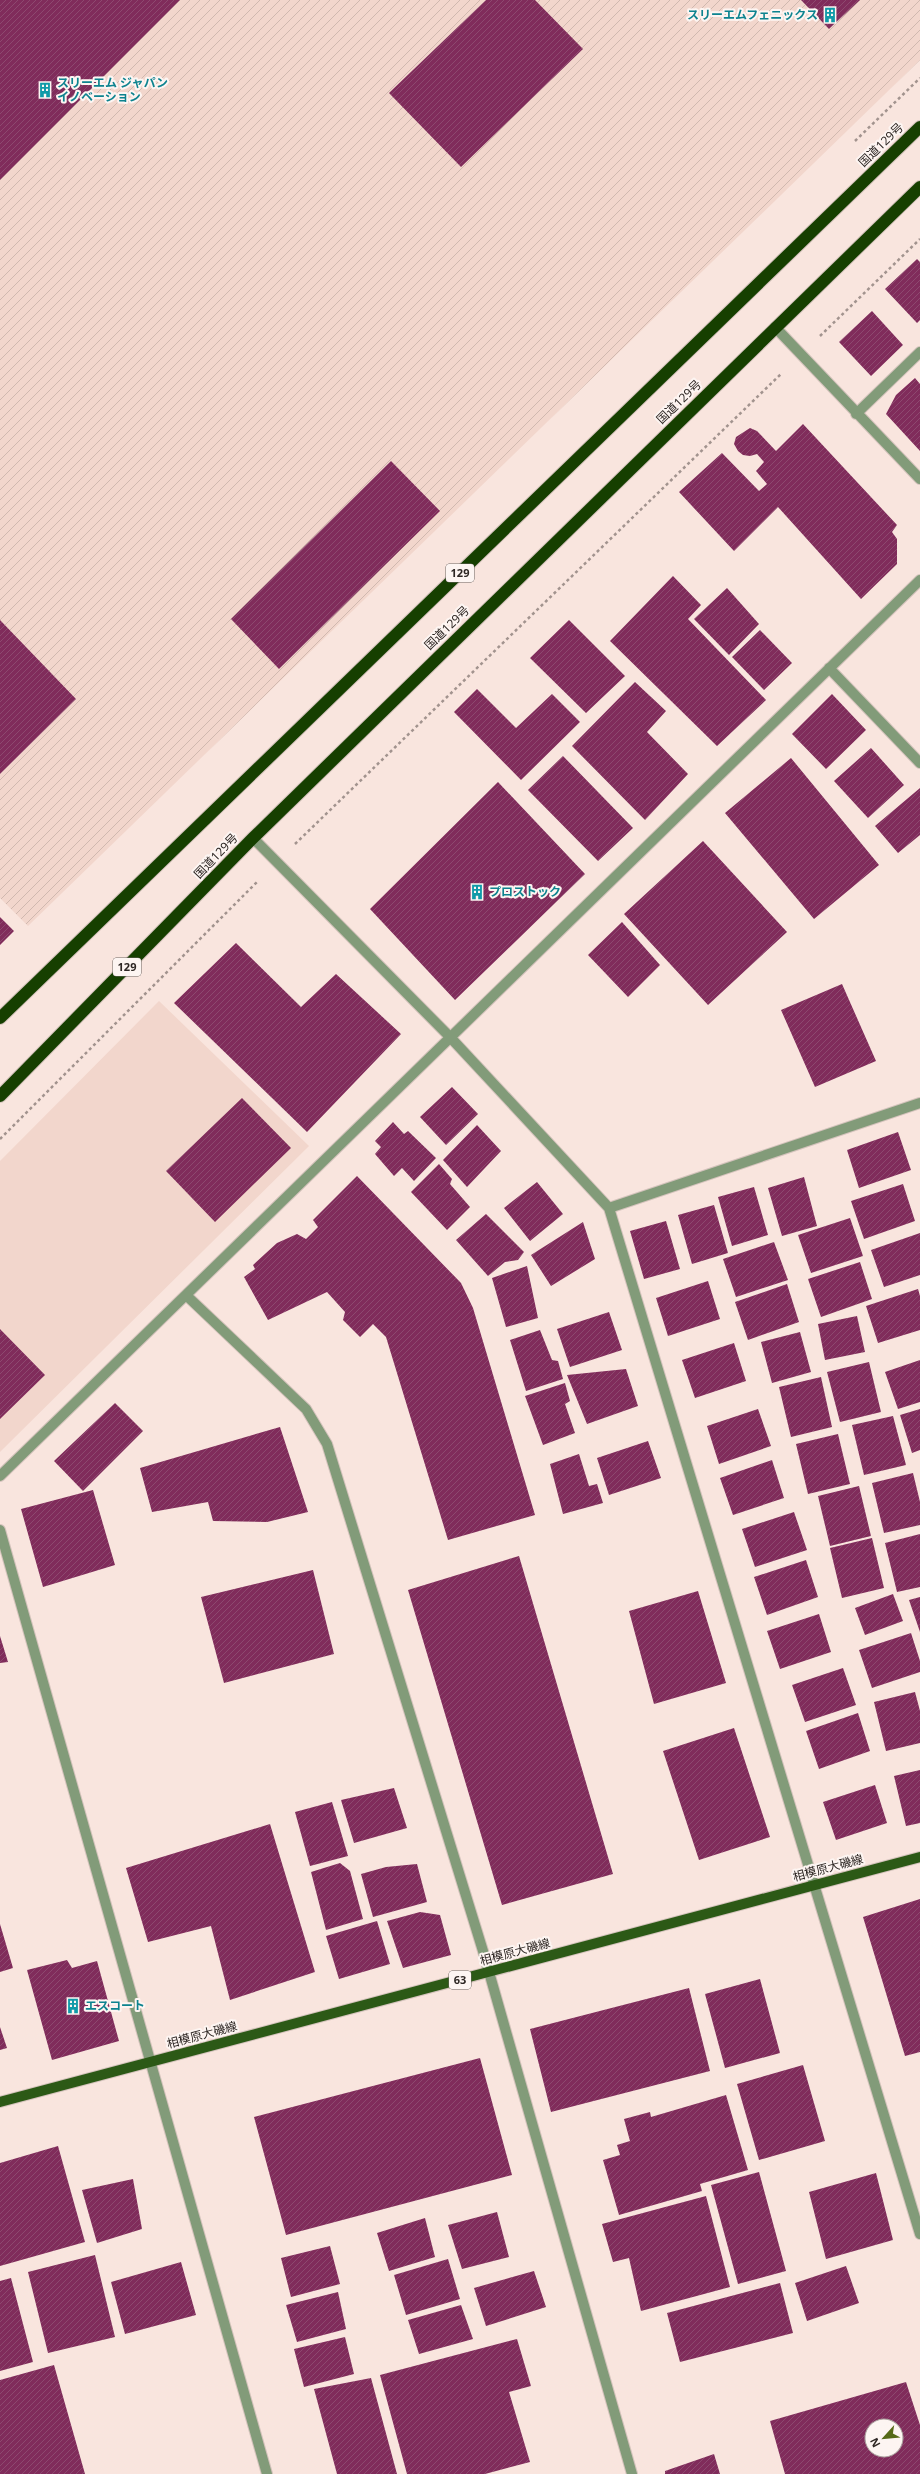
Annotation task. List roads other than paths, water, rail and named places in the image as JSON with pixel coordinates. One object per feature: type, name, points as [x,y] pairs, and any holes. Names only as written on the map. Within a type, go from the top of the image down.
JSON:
[{"type":"highway","name":"国道129号","points":[[0,1018],[920,127]]},
{"type":"highway","name":"国道129号","points":[[0,1096],[253,838],[920,187]]},
{"type":"main road","name":"相模原大磯線","points":[[0,2102],[920,1857]]},
{"type":"street","points":[[775,328],[800,356],[920,479]]},
{"type":"street","points":[[856,414],[920,352]]},
{"type":"street","points":[[0,1476],[920,580]]},
{"type":"street","points":[[829,668],[920,763]]},
{"type":"street","points":[[253,838],[450,1037],[609,1208],[920,2234]]},
{"type":"street","points":[[609,1208],[920,1103]]},
{"type":"street","points":[[186,1294],[306,1409],[318,1425],[328,1444],[489,1973],[632,2474]]},
{"type":"street","points":[[0,1530],[267,2474]]},
{"type":"place","name":"スリーエムフェニックス","points":[[830,15]]},
{"type":"place","name":"スリーエム ジャパン イノベーション","points":[[45,90]]},
{"type":"place","name":"プロストック","points":[[477,892]]},
{"type":"place","name":"エスコート","points":[[73,2006]]}]
